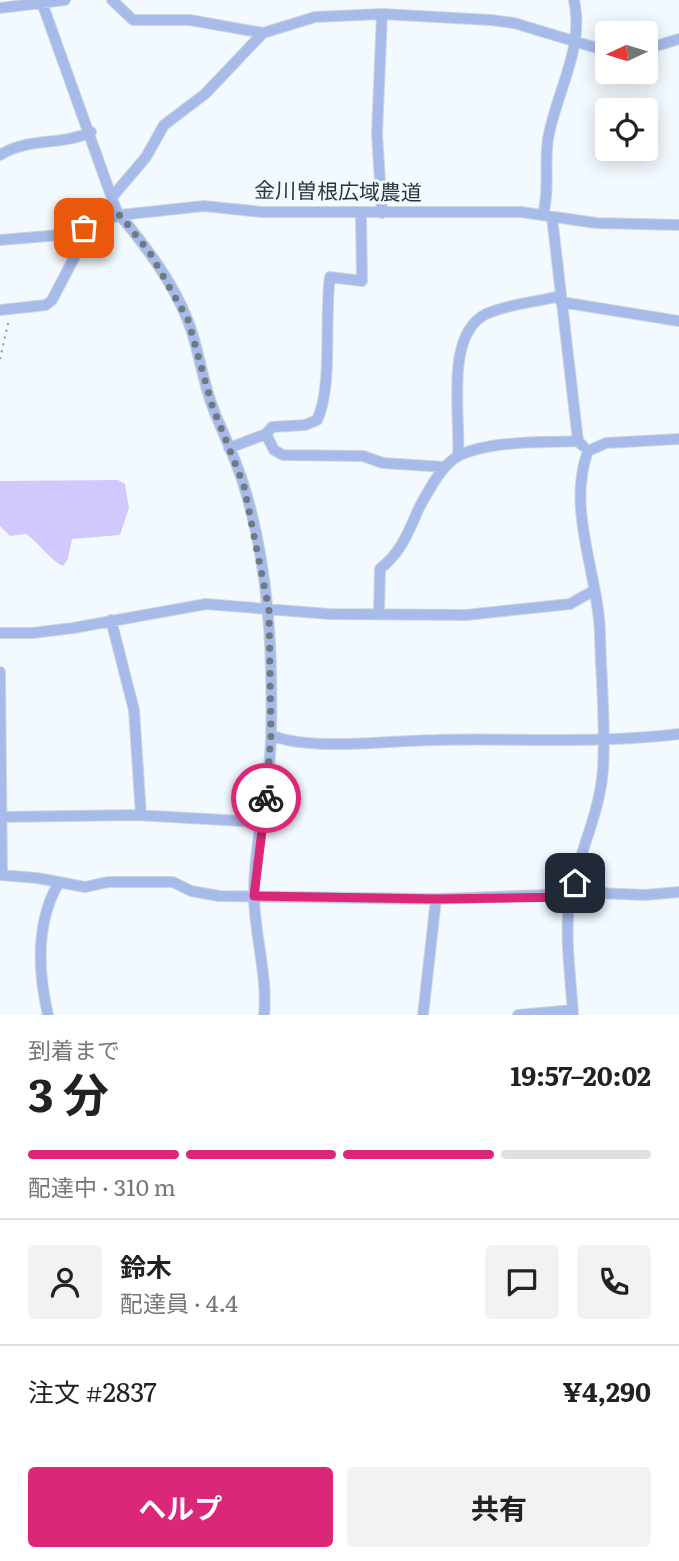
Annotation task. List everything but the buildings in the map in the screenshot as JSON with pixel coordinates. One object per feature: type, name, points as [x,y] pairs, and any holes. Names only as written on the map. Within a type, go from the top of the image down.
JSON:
[{"type":"street","points":[[0,8],[65,0]]},
{"type":"street","points":[[112,0],[133,20],[190,20],[263,33],[315,17],[382,14],[514,23],[595,48]]},
{"type":"street","points":[[574,0],[576,43],[548,140],[548,216],[578,441],[588,451]]},
{"type":"street","points":[[41,2],[91,132],[119,215],[150,253],[188,320],[212,405],[244,486],[269,610],[269,780],[261,822],[254,896],[267,990],[264,1015]]},
{"type":"street","points":[[382,14],[377,134],[382,213]]},
{"type":"street","points":[[113,196],[146,157],[164,125],[205,94],[263,33]]},
{"type":"street","points":[[658,45],[679,39]]},
{"type":"street","points":[[0,155],[16,145],[81,136],[91,132]]},
{"type":"street","name":"金川曽根広域農道","points":[[0,240],[60,235],[119,215],[204,206],[262,212],[548,216],[596,223],[679,225]]},
{"type":"street","points":[[229,448],[266,434],[272,427],[281,424],[305,425],[317,420],[325,405],[326,308],[330,277],[362,281],[361,214]]},
{"type":"street","points":[[5,310],[46,305],[52,300],[84,239],[84,228]]},
{"type":"street","points":[[458,456],[458,364],[463,337],[487,314],[561,299],[679,321]]},
{"type":"street","points":[[588,451],[606,443],[677,439],[679,426]]},
{"type":"street","points":[[266,434],[274,450],[283,455],[363,456],[383,463],[445,467]]},
{"type":"street","points":[[379,613],[380,569],[398,554],[422,504],[445,467],[458,456],[498,446],[578,441]]},
{"type":"street","points":[[518,1015],[573,1012],[568,917],[570,897],[597,804],[603,770],[600,626],[579,490],[588,451]]},
{"type":"street","points":[[0,633],[32,633],[206,604],[269,610],[466,615],[570,604],[593,591]]},
{"type":"street","points":[[111,620],[134,710],[141,816]]},
{"type":"street","points":[[0,672],[1,875],[37,878],[85,887],[108,882],[173,882],[191,891],[219,896],[436,899],[679,892]]},
{"type":"street","points":[[271,735],[284,741],[365,743],[603,739],[679,734]]},
{"type":"street","points":[[2,813],[261,822]]},
{"type":"street","points":[[48,1015],[42,990],[42,924],[46,906],[58,884]]},
{"type":"street","points":[[423,1015],[436,899]]},
{"type":"path","points":[[0,359],[5,310]]},
{"type":"shaded area","points":[[118,480],[125,484],[129,508],[120,535],[72,539],[68,559],[63,566],[26,534],[10,536],[0,526],[0,481]]},
{"type":"way so far","points":[[84,228],[120,215],[150,253],[188,320],[212,405],[244,486],[264,574],[269,610],[271,735],[266,798]]},
{"type":"route","points":[[266,798],[259,834],[254,896],[436,899],[570,897],[575,883]]}]
